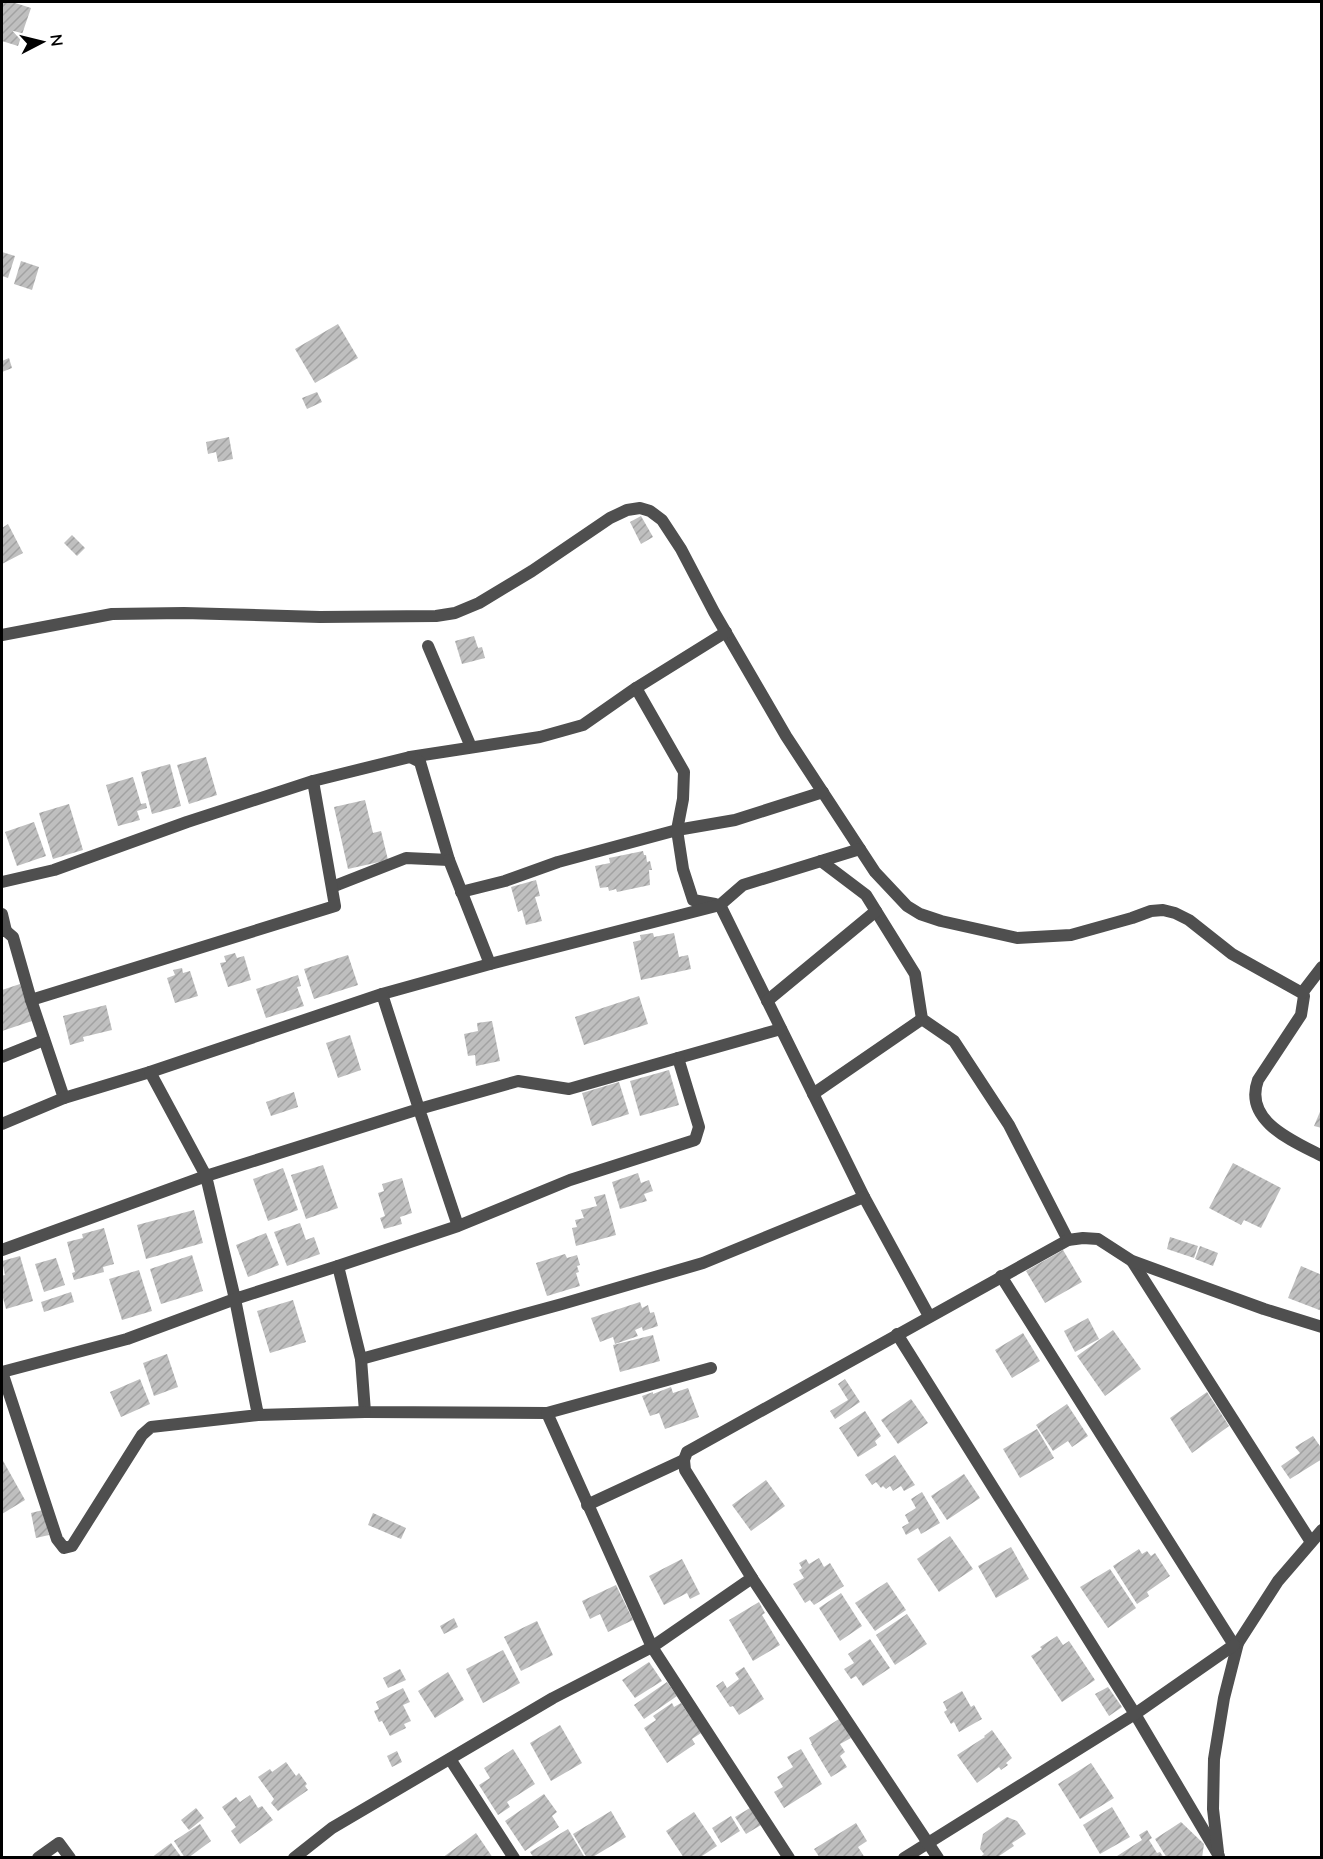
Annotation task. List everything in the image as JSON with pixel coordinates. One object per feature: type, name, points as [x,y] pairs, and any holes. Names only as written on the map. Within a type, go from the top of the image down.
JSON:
[{"type":"street","points":[[2,635],[112,614],[184,613],[332,617],[436,616],[454,613],[479,603],[524,576],[610,518],[627,510],[640,508],[650,511],[662,520],[681,549],[786,736],[875,872],[907,906],[920,914],[941,921],[1017,938],[1071,935],[1151,911],[1163,910],[1189,920],[1232,954],[1302,993],[1305,1001],[1301,1015],[1258,1080],[1255,1097],[1257,1108],[1271,1126],[1322,1156]]},
{"type":"street","points":[[2,882],[54,870],[187,822],[313,781],[410,757],[540,737],[583,725],[636,688],[726,632]]},
{"type":"street","points":[[428,646],[471,747]]},
{"type":"street","points":[[636,688],[684,772],[683,799],[677,830],[683,869],[693,900],[720,905]]},
{"type":"street","points":[[410,757],[420,762],[449,860],[490,964]]},
{"type":"street","points":[[30,1000],[335,906],[313,781]]},
{"type":"street","points":[[461,892],[558,862],[677,830],[735,820],[823,792]]},
{"type":"street","points":[[2,1124],[64,1098],[150,1072],[382,994],[720,905],[743,885],[860,849]]},
{"type":"street","points":[[332,887],[406,858],[449,860]]},
{"type":"street","points":[[821,861],[866,894],[915,974],[921,1020]]},
{"type":"street","points":[[720,905],[864,1197],[929,1316]]},
{"type":"street","points":[[767,1001],[876,911]]},
{"type":"street","points":[[2,914],[4,931],[13,937],[30,1000],[64,1098]]},
{"type":"street","points":[[1302,993],[1322,967]]},
{"type":"street","points":[[382,994],[458,1226]]},
{"type":"street","points":[[813,1094],[921,1020]]},
{"type":"street","points":[[921,1020],[954,1041],[1009,1125],[1068,1240]]},
{"type":"street","points":[[2,1250],[206,1176],[518,1081],[569,1089],[781,1029]]},
{"type":"street","points":[[2,1057],[44,1040]]},
{"type":"street","points":[[678,1058],[699,1126],[695,1140],[570,1180],[458,1226],[235,1299],[127,1339],[2,1372],[57,1539],[64,1548],[72,1546],[142,1435],[151,1426],[258,1415],[365,1412],[547,1413],[711,1368]]},
{"type":"street","points":[[150,1072],[206,1176],[235,1299],[258,1415]]},
{"type":"street","points":[[361,1359],[703,1263],[864,1197]]},
{"type":"street","points":[[938,1857],[752,1578],[685,1470],[684,1460],[687,1452],[1068,1240],[1098,1239],[1132,1261],[1264,1309],[1322,1327]]},
{"type":"street","points":[[1132,1261],[1311,1542]]},
{"type":"street","points":[[338,1266],[361,1359],[365,1412]]},
{"type":"street","points":[[1001,1276],[1236,1644]]},
{"type":"street","points":[[897,1334],[1135,1713],[1219,1857]]},
{"type":"street","points":[[547,1413],[652,1647],[789,1857]]},
{"type":"street","points":[[587,1505],[684,1460]]},
{"type":"street","points":[[1219,1857],[1213,1809],[1214,1759],[1236,1644],[1278,1581],[1322,1530]]},
{"type":"street","points":[[294,1857],[332,1828],[553,1698],[652,1647],[752,1578]]},
{"type":"street","points":[[904,1857],[1135,1713],[1236,1644]]},
{"type":"street","points":[[450,1760],[514,1857]]},
{"type":"street","points":[[38,1857],[59,1843],[70,1857]]},
{"type":"building","points":[[3,2],[12,2],[31,8],[18,46],[2,41]]},
{"type":"building","points":[[2,252],[15,256],[8,278],[2,276]]},
{"type":"building","points":[[21,261],[39,267],[32,290],[14,284]]},
{"type":"building","points":[[338,324],[358,358],[315,383],[295,349]]},
{"type":"building","points":[[9,358],[12,368],[2,372],[2,361]]},
{"type":"building","points":[[317,392],[322,402],[307,409],[302,398]]},
{"type":"building","points":[[229,437],[233,459],[218,462],[216,452],[208,454],[206,442]]},
{"type":"building","points":[[641,516],[653,537],[641,544],[630,522]]},
{"type":"building","points":[[8,524],[23,553],[2,564],[2,528]]},
{"type":"building","points":[[72,535],[85,548],[77,556],[64,543]]},
{"type":"building","points":[[474,636],[478,648],[482,647],[485,658],[462,664],[455,641]]},
{"type":"building","points":[[206,757],[217,795],[189,804],[177,765]]},
{"type":"building","points":[[170,764],[181,806],[152,814],[141,772]]},
{"type":"building","points":[[133,777],[141,804],[146,803],[147,808],[137,811],[140,820],[118,826],[106,785]]},
{"type":"building","points":[[365,800],[373,833],[381,831],[388,860],[348,869],[334,807]]},
{"type":"building","points":[[69,804],[83,850],[53,859],[39,813]]},
{"type":"building","points":[[34,822],[46,856],[17,866],[5,832]]},
{"type":"building","points":[[643,851],[647,862],[650,861],[652,870],[649,870],[650,885],[617,892],[616,889],[609,891],[608,887],[600,888],[595,866],[610,863],[609,858]]},
{"type":"building","points":[[536,880],[540,896],[535,897],[542,921],[526,925],[522,910],[518,912],[511,887]]},
{"type":"building","points":[[653,933],[654,937],[674,933],[679,957],[688,955],[691,969],[641,980],[633,942],[641,940],[640,935]]},
{"type":"building","points":[[235,953],[237,958],[244,956],[251,980],[228,987],[220,963],[226,962],[224,956]]},
{"type":"building","points":[[348,955],[358,985],[314,999],[304,969]]},
{"type":"building","points":[[182,968],[183,973],[190,971],[198,996],[175,1003],[167,978],[175,975],[173,970]]},
{"type":"building","points":[[298,975],[301,986],[297,987],[304,1006],[266,1018],[256,989]]},
{"type":"building","points":[[20,984],[32,1021],[2,1031],[2,990]]},
{"type":"building","points":[[639,996],[648,1024],[584,1045],[575,1017]]},
{"type":"building","points":[[106,1005],[112,1030],[83,1037],[84,1041],[70,1045],[63,1016]]},
{"type":"building","points":[[492,1021],[500,1061],[476,1066],[475,1055],[468,1056],[464,1034],[478,1031],[477,1023]]},
{"type":"building","points":[[350,1035],[361,1070],[338,1078],[326,1043]]},
{"type":"building","points":[[669,1070],[679,1105],[640,1116],[630,1081]]},
{"type":"building","points":[[619,1082],[629,1114],[592,1126],[582,1093]]},
{"type":"building","points":[[294,1092],[298,1107],[271,1116],[266,1102]]},
{"type":"building","points":[[1322,1107],[1322,1128],[1314,1126]]},
{"type":"building","points":[[1233,1163],[1281,1188],[1261,1228],[1244,1220],[1241,1225],[1209,1208]]},
{"type":"building","points":[[323,1165],[338,1208],[306,1219],[291,1175]]},
{"type":"building","points":[[283,1168],[298,1210],[268,1221],[253,1179]]},
{"type":"building","points":[[638,1173],[641,1183],[649,1180],[653,1191],[644,1194],[647,1201],[620,1209],[612,1182]]},
{"type":"building","points":[[402,1178],[412,1213],[400,1217],[402,1224],[384,1229],[380,1218],[385,1216],[378,1193],[384,1191],[382,1184]]},
{"type":"building","points":[[605,1194],[616,1235],[576,1246],[572,1228],[577,1227],[575,1220],[584,1218],[581,1210],[597,1206],[594,1197]]},
{"type":"building","points":[[194,1210],[203,1243],[146,1259],[137,1225]]},
{"type":"building","points":[[300,1223],[306,1240],[314,1237],[320,1254],[287,1266],[274,1232]]},
{"type":"building","points":[[104,1228],[114,1264],[103,1267],[104,1272],[74,1280],[72,1273],[75,1272],[67,1242],[83,1238],[82,1234]]},
{"type":"building","points":[[266,1233],[279,1265],[248,1277],[236,1245]]},
{"type":"building","points":[[1170,1237],[1198,1246],[1194,1258],[1167,1249]]},
{"type":"building","points":[[1200,1246],[1218,1253],[1213,1266],[1195,1259]]},
{"type":"building","points":[[1063,1250],[1082,1282],[1045,1303],[1026,1271]]},
{"type":"building","points":[[565,1254],[567,1258],[577,1255],[580,1265],[577,1266],[579,1272],[576,1273],[580,1286],[547,1296],[536,1263]]},
{"type":"building","points":[[192,1255],[203,1291],[161,1304],[150,1269]]},
{"type":"building","points":[[20,1256],[33,1301],[6,1309],[2,1294],[2,1276],[5,1275],[2,1261]]},
{"type":"building","points":[[56,1258],[65,1285],[44,1292],[35,1264]]},
{"type":"building","points":[[1301,1266],[1322,1275],[1322,1311],[1288,1298]]},
{"type":"building","points":[[139,1270],[152,1311],[122,1320],[109,1279]]},
{"type":"building","points":[[71,1292],[74,1302],[44,1312],[41,1302]]},
{"type":"building","points":[[293,1300],[306,1342],[270,1353],[257,1311]]},
{"type":"building","points":[[640,1302],[642,1308],[648,1305],[650,1313],[654,1312],[658,1326],[643,1331],[642,1327],[635,1330],[638,1336],[615,1344],[613,1337],[600,1342],[591,1318]]},
{"type":"building","points":[[1088,1318],[1099,1339],[1075,1352],[1064,1331]]},
{"type":"building","points":[[1113,1330],[1141,1369],[1105,1396],[1077,1356]]},
{"type":"building","points":[[1023,1333],[1040,1361],[1012,1378],[995,1350]]},
{"type":"building","points":[[653,1335],[660,1361],[620,1372],[613,1345]]},
{"type":"building","points":[[167,1354],[178,1387],[154,1396],[143,1363]]},
{"type":"building","points":[[140,1379],[150,1404],[121,1417],[110,1392]]},
{"type":"building","points":[[845,1379],[860,1402],[835,1419],[830,1411],[848,1400],[838,1384]]},
{"type":"building","points":[[671,1387],[673,1393],[688,1388],[699,1417],[665,1429],[659,1413],[650,1416],[642,1396]]},
{"type":"building","points":[[1207,1392],[1229,1426],[1192,1453],[1170,1418]]},
{"type":"building","points":[[911,1399],[928,1423],[898,1444],[881,1420]]},
{"type":"building","points":[[1067,1404],[1088,1436],[1072,1447],[1068,1441],[1053,1451],[1036,1425]]},
{"type":"building","points":[[865,1411],[881,1436],[875,1441],[877,1445],[858,1457],[839,1428]]},
{"type":"building","points":[[1037,1429],[1054,1458],[1020,1478],[1003,1449]]},
{"type":"building","points":[[1313,1436],[1322,1449],[1322,1459],[1290,1479],[1281,1466],[1300,1453],[1295,1447]]},
{"type":"building","points":[[895,1455],[915,1485],[904,1491],[901,1486],[893,1491],[890,1486],[886,1489],[883,1486],[881,1488],[876,1482],[872,1485],[865,1475]]},
{"type":"building","points":[[2,1459],[25,1500],[2,1514]]},
{"type":"building","points":[[964,1474],[980,1498],[947,1520],[931,1496]]},
{"type":"building","points":[[766,1480],[785,1506],[751,1531],[732,1505]]},
{"type":"building","points":[[922,1492],[940,1523],[921,1534],[918,1528],[906,1535],[902,1527],[909,1523],[905,1515],[916,1508],[911,1499]]},
{"type":"building","points":[[43,1510],[49,1535],[36,1538],[31,1513]]},
{"type":"building","points":[[373,1513],[406,1528],[401,1539],[368,1525]]},
{"type":"building","points":[[950,1536],[973,1569],[939,1592],[917,1559]]},
{"type":"building","points":[[1011,1547],[1029,1579],[996,1598],[978,1566]]},
{"type":"building","points":[[1139,1549],[1142,1554],[1147,1551],[1151,1556],[1155,1553],[1170,1576],[1147,1592],[1149,1596],[1137,1604],[1113,1566]]},
{"type":"building","points":[[819,1558],[824,1567],[830,1563],[844,1586],[814,1605],[810,1600],[805,1603],[793,1584],[804,1578],[799,1570],[802,1568],[799,1563],[806,1559],[809,1564]]},
{"type":"building","points":[[682,1559],[700,1594],[690,1599],[687,1593],[664,1605],[649,1576]]},
{"type":"building","points":[[1110,1569],[1136,1608],[1108,1628],[1080,1587]]},
{"type":"building","points":[[887,1582],[906,1610],[875,1631],[855,1603]]},
{"type":"building","points":[[616,1585],[633,1620],[608,1632],[600,1614],[590,1619],[582,1601]]},
{"type":"building","points":[[841,1593],[862,1626],[840,1641],[819,1608]]},
{"type":"building","points":[[759,1602],[765,1613],[762,1615],[780,1645],[753,1661],[729,1620]]},
{"type":"building","points":[[907,1614],[927,1644],[895,1665],[876,1635]]},
{"type":"building","points":[[454,1618],[458,1627],[444,1634],[440,1626]]},
{"type":"building","points":[[537,1621],[553,1655],[521,1671],[504,1637]]},
{"type":"building","points":[[1057,1636],[1063,1645],[1069,1641],[1095,1680],[1062,1702],[1031,1656]]},
{"type":"building","points":[[870,1639],[890,1668],[863,1686],[856,1676],[851,1679],[844,1669],[854,1663],[848,1654]]},
{"type":"building","points":[[503,1650],[520,1683],[483,1703],[466,1669]]},
{"type":"building","points":[[649,1662],[662,1681],[635,1698],[622,1680]]},
{"type":"building","points":[[744,1667],[764,1699],[739,1715],[733,1706],[730,1707],[716,1686],[723,1681],[727,1688],[739,1679],[735,1673]]},
{"type":"building","points":[[400,1669],[406,1680],[388,1688],[383,1678]]},
{"type":"building","points":[[448,1672],[464,1700],[435,1718],[418,1691]]},
{"type":"building","points":[[667,1682],[677,1696],[644,1719],[634,1705]]},
{"type":"building","points":[[1108,1687],[1122,1707],[1109,1716],[1095,1694]]},
{"type":"building","points":[[403,1688],[410,1702],[403,1705],[411,1721],[404,1724],[406,1728],[390,1736],[374,1711],[379,1709],[376,1702]]},
{"type":"building","points":[[962,1691],[971,1707],[974,1705],[982,1719],[959,1732],[954,1722],[951,1724],[944,1712],[947,1710],[943,1702]]},
{"type":"building","points":[[672,1703],[674,1707],[681,1703],[701,1733],[692,1739],[695,1744],[667,1763],[644,1728],[656,1720],[653,1716]]},
{"type":"building","points":[[839,1719],[851,1738],[840,1744],[845,1752],[840,1756],[847,1767],[831,1777],[809,1738]]},
{"type":"building","points":[[560,1725],[582,1763],[551,1781],[530,1743]]},
{"type":"building","points":[[992,1730],[1012,1758],[1001,1770],[999,1767],[977,1783],[957,1755]]},
{"type":"building","points":[[513,1749],[535,1784],[507,1802],[510,1807],[498,1815],[479,1785],[490,1778],[484,1768]]},
{"type":"building","points":[[801,1749],[822,1784],[784,1808],[774,1792],[783,1787],[777,1777],[793,1767],[787,1757]]},
{"type":"building","points":[[397,1751],[402,1762],[392,1767],[387,1756]]},
{"type":"building","points":[[286,1762],[296,1776],[299,1773],[307,1784],[305,1786],[308,1790],[278,1811],[271,1803],[274,1799],[258,1777],[270,1769],[272,1772]]},
{"type":"building","points":[[1091,1763],[1114,1798],[1080,1819],[1058,1784]]},
{"type":"building","points":[[544,1794],[557,1812],[552,1816],[559,1827],[525,1851],[505,1821]]},
{"type":"building","points":[[250,1795],[258,1808],[262,1806],[273,1820],[240,1844],[231,1831],[236,1827],[222,1807],[236,1797],[240,1802]]},
{"type":"building","points":[[1112,1807],[1130,1837],[1100,1854],[1083,1825]]},
{"type":"building","points":[[196,1808],[204,1818],[189,1830],[181,1820]]},
{"type":"building","points":[[750,1808],[761,1825],[746,1834],[735,1817]]},
{"type":"building","points":[[611,1811],[626,1837],[591,1858],[587,1858],[573,1834]]},
{"type":"building","points":[[694,1812],[717,1846],[699,1858],[684,1858],[666,1831]]},
{"type":"building","points":[[731,1816],[740,1831],[721,1843],[712,1828]]},
{"type":"building","points":[[1007,1817],[1017,1821],[1026,1834],[1012,1843],[1014,1846],[996,1858],[979,1858],[984,1854],[980,1849],[983,1834]]},
{"type":"building","points":[[1181,1822],[1204,1844],[1202,1858],[1167,1858],[1155,1839]]},
{"type":"building","points":[[856,1823],[867,1841],[858,1847],[865,1858],[820,1858],[814,1849]]},
{"type":"building","points":[[200,1824],[211,1841],[185,1858],[174,1841]]},
{"type":"building","points":[[568,1829],[585,1858],[534,1858],[530,1852]]},
{"type":"building","points":[[1147,1830],[1152,1838],[1149,1840],[1157,1853],[1160,1852],[1164,1858],[1114,1858],[1142,1840],[1139,1835]]},
{"type":"building","points":[[476,1833],[493,1858],[442,1858]]},
{"type":"building","points":[[171,1843],[182,1858],[151,1858]]}]
